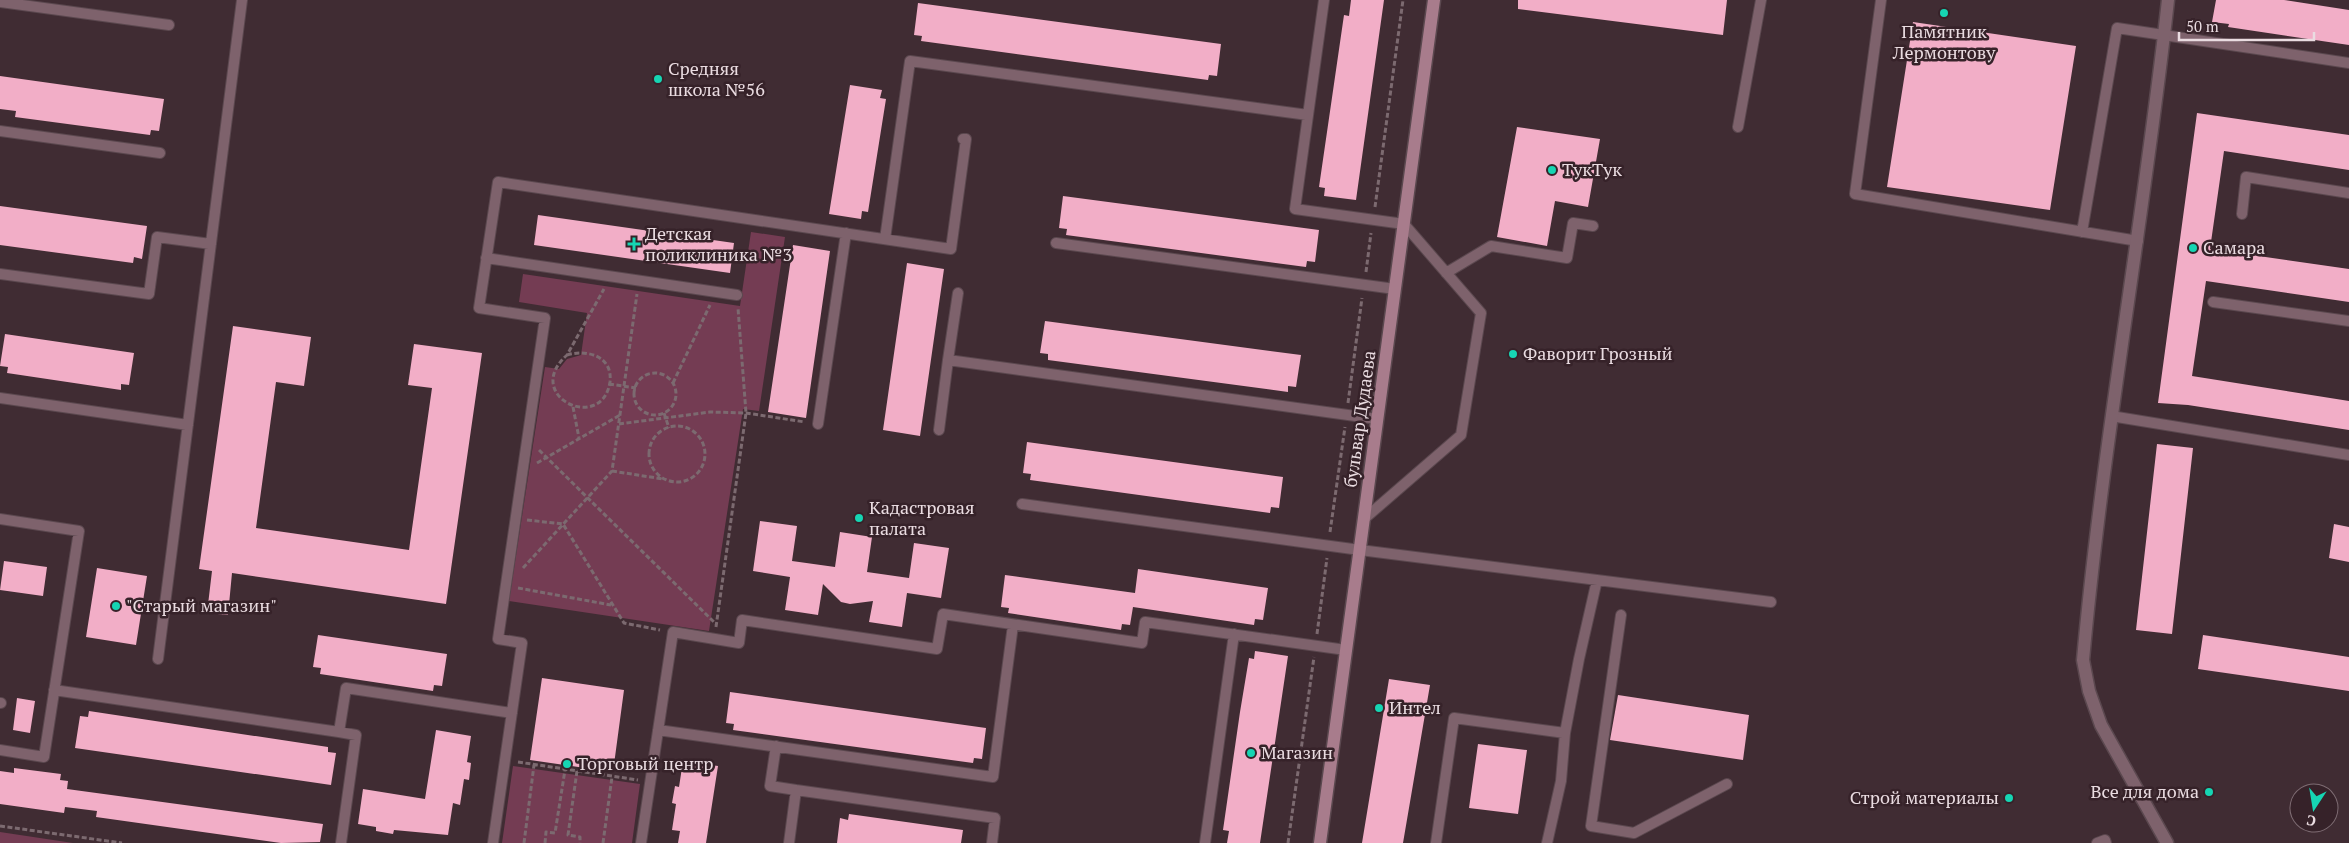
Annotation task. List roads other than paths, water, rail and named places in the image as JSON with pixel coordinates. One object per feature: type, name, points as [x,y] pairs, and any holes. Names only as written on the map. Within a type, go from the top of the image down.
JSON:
[{"type":"main road","name":"бульвар Дудаева","points":[[1320,843],[1434,0]]},
{"type":"street","points":[[2167,843],[2100,725],[2089,691],[2084,660],[2111,416],[2138,241],[2168,0]]},
{"type":"lane","points":[[158,659],[242,0]]},
{"type":"lane","points":[[1324,0],[1295,209],[1404,224],[1481,313],[1461,435],[1364,519]]},
{"type":"lane","points":[[1738,127],[1761,0]]},
{"type":"lane","points":[[1882,0],[1855,194],[2138,241]]},
{"type":"lane","points":[[0,2],[169,25]]},
{"type":"lane","points":[[2082,232],[2116,28],[2349,63]]},
{"type":"lane","points":[[885,239],[910,61],[1308,115]]},
{"type":"lane","points":[[0,131],[160,153]]},
{"type":"lane","points":[[493,843],[522,642],[498,639],[545,318],[479,308],[498,182],[951,249],[966,139],[963,139]]},
{"type":"lane","points":[[2242,214],[2246,177],[2349,193]]},
{"type":"lane","points":[[1446,273],[1491,246],[1567,258],[1573,223],[1593,226]]},
{"type":"lane","points":[[818,424],[846,233]]},
{"type":"lane","points":[[0,274],[150,294],[158,237],[211,244]]},
{"type":"lane","points":[[1056,243],[1395,289]]},
{"type":"lane","points":[[486,258],[737,295]]},
{"type":"lane","points":[[939,430],[958,293]]},
{"type":"lane","points":[[2213,302],[2349,321]]},
{"type":"lane","points":[[948,360],[1378,419]]},
{"type":"lane","points":[[0,398],[188,425]]},
{"type":"lane","points":[[2111,416],[2349,454]]},
{"type":"lane","points":[[1022,504],[1360,550],[1771,602]]},
{"type":"lane","points":[[0,519],[79,531],[44,757],[0,750]]},
{"type":"lane","points":[[1546,843],[1561,780],[1565,733],[1578,659],[1597,580]]},
{"type":"lane","points":[[641,843],[673,632],[739,643],[742,620],[937,649],[943,614],[1142,643],[1145,622],[1346,650]]},
{"type":"lane","points":[[1621,615],[1591,826],[1634,833],[1727,784]]},
{"type":"lane","points":[[658,730],[993,777],[1014,625]]},
{"type":"lane","points":[[1205,843],[1234,634]]},
{"type":"lane","points":[[339,732],[346,688],[512,712]]},
{"type":"lane","points":[[54,690],[356,735],[341,843]]},
{"type":"lane","points":[[1436,843],[1454,718],[1565,733]]},
{"type":"lane","points":[[776,746],[770,786],[995,818],[992,843]]},
{"type":"lane","points":[[789,843],[796,790]]},
{"type":"lane","points":[[2097,843],[2105,840],[2106,843]]},
{"type":"place","name":"Памятник Лермонтову","points":[[1944,13]]},
{"type":"place","name":"Средняя школа №56","points":[[658,79]]},
{"type":"place","name":"ТукТук","points":[[1552,170]]},
{"type":"place","name":"Детская поликлиника №3","points":[[634,244]]},
{"type":"place","name":"Самара","points":[[2193,248]]},
{"type":"place","name":"Фаворит Грозный","points":[[1513,354]]},
{"type":"place","name":"Кадастровая палата","points":[[859,518]]},
{"type":"place","name":"\"Старый магазин\"","points":[[116,606]]},
{"type":"place","name":"Интел","points":[[1379,708]]},
{"type":"place","name":"Магазин","points":[[1251,753]]},
{"type":"place","name":"Торговый центр","points":[[567,764]]},
{"type":"place","name":"Все для дома","points":[[2209,792]]},
{"type":"place","name":"Строй материалы","points":[[2009,798]]}]
